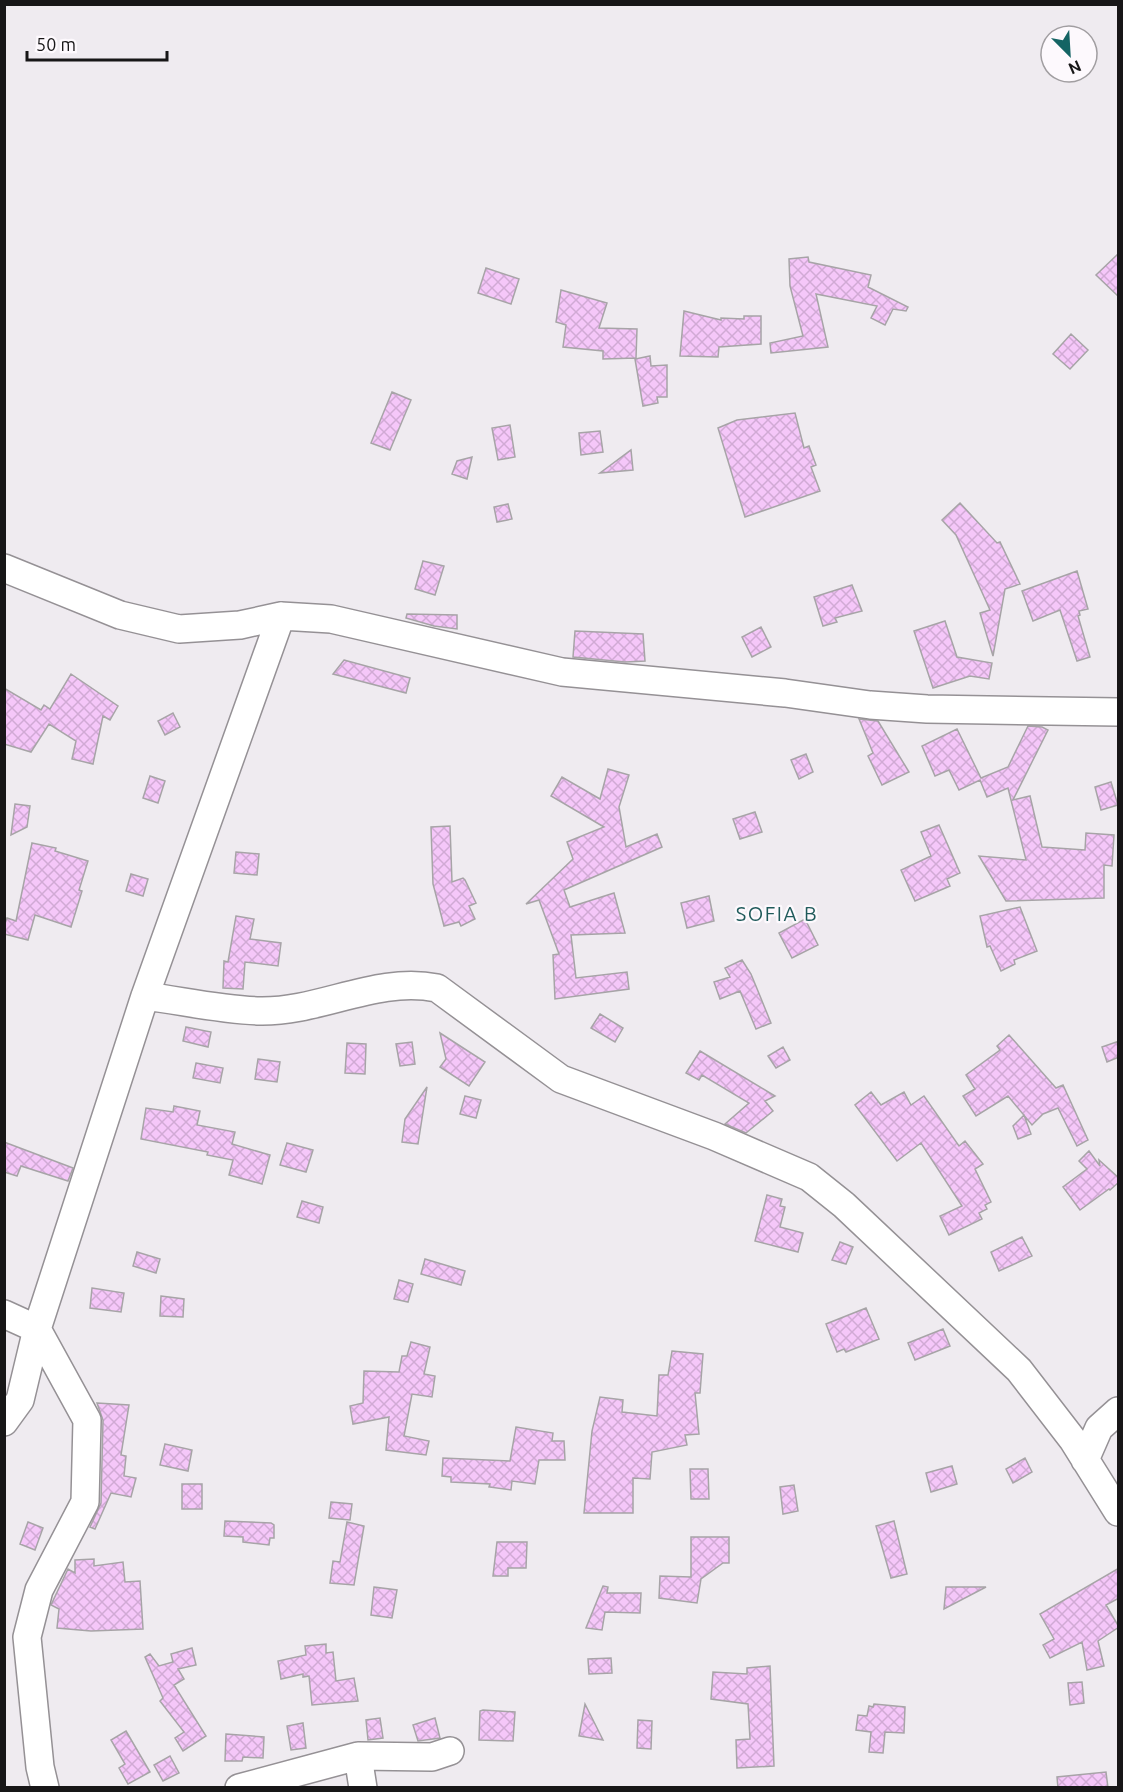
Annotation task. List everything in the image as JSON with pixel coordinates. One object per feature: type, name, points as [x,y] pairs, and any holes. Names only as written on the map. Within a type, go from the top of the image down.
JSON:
[{"type":"street","points":[[4,568],[120,615],[179,629],[240,625],[281,616],[331,619],[561,672],[785,693],[893,707],[1119,712]]},
{"type":"street","points":[[4,1422],[20,1400],[37,1329],[146,996],[281,616]]},
{"type":"street","points":[[146,996],[260,1011],[303,1006],[390,985],[413,983],[437,988],[561,1079],[714,1136],[809,1177],[844,1205],[1019,1370],[1062,1426],[1119,1512]]},
{"type":"street","points":[[4,1314],[37,1329],[87,1420],[85,1502],[39,1590],[27,1637],[40,1767],[45,1788]]},
{"type":"street","points":[[1062,1426],[1109,1420]]},
{"type":"street","points":[[1085,1460],[1109,1420]]},
{"type":"street","points":[[239,1788],[358,1756],[432,1756],[450,1751]]},
{"type":"street","points":[[358,1756],[363,1788]]},
{"type":"building","points":[[1119,253],[1119,297],[1096,275]]},
{"type":"building","points":[[808,257],[809,262],[871,275],[868,287],[908,307],[906,311],[893,309],[885,325],[871,318],[877,306],[816,294],[828,347],[771,353],[770,343],[803,336],[790,286],[789,259]]},
{"type":"building","points":[[486,268],[519,279],[511,304],[478,293]]},
{"type":"building","points":[[561,290],[607,303],[599,328],[637,329],[636,358],[603,359],[603,351],[563,347],[566,325],[556,322]]},
{"type":"building","points":[[684,311],[721,320],[721,318],[744,319],[744,316],[761,316],[761,344],[719,347],[718,357],[680,356]]},
{"type":"building","points":[[1071,334],[1088,350],[1070,369],[1053,354]]},
{"type":"building","points":[[650,356],[651,366],[667,365],[667,397],[657,397],[658,403],[643,406],[635,359]]},
{"type":"building","points":[[392,392],[411,400],[390,450],[371,443]]},
{"type":"building","points":[[795,413],[804,448],[809,446],[816,465],[811,467],[820,491],[745,517],[718,428],[737,420]]},
{"type":"building","points":[[510,425],[515,457],[498,460],[492,428]]},
{"type":"building","points":[[600,431],[603,452],[581,455],[579,433]]},
{"type":"building","points":[[631,450],[633,470],[600,473]]},
{"type":"building","points":[[472,457],[467,479],[452,474],[457,461]]},
{"type":"building","points":[[960,503],[997,543],[1000,542],[1020,584],[1005,589],[993,656],[980,613],[990,610],[956,535],[942,520]]},
{"type":"building","points":[[508,504],[512,519],[497,522],[494,507]]},
{"type":"building","points":[[423,561],[444,566],[435,595],[415,589]]},
{"type":"building","points":[[1077,571],[1088,609],[1079,611],[1078,616],[1090,657],[1077,661],[1060,610],[1033,621],[1022,591]]},
{"type":"building","points":[[852,585],[862,611],[835,618],[837,622],[823,626],[814,597]]},
{"type":"building","points":[[407,614],[457,615],[457,629],[434,626],[406,618]]},
{"type":"building","points":[[945,621],[957,657],[992,663],[989,679],[970,676],[933,688],[914,631]]},
{"type":"building","points":[[761,627],[771,647],[752,657],[742,637]]},
{"type":"building","points":[[575,631],[643,634],[645,661],[625,662],[573,657]]},
{"type":"building","points":[[344,660],[410,678],[406,693],[333,674]]},
{"type":"building","points":[[71,674],[118,706],[110,720],[103,716],[93,764],[72,759],[76,741],[49,724],[31,752],[4,744],[4,688],[41,710],[44,705],[50,709]]},
{"type":"building","points":[[173,713],[180,727],[165,735],[158,721]]},
{"type":"building","points":[[859,719],[878,721],[909,772],[882,785],[868,756],[873,753]]},
{"type":"building","points":[[1028,726],[1048,730],[1013,800],[1030,796],[1042,847],[1085,850],[1086,833],[1114,835],[1112,866],[1104,865],[1104,898],[1006,901],[979,856],[1026,860],[1008,788],[987,797],[980,780],[959,790],[949,770],[935,776],[922,746],[957,729],[981,778],[1008,767]]},
{"type":"building","points":[[806,754],[813,772],[799,779],[791,760]]},
{"type":"building","points":[[608,769],[629,775],[619,807],[626,847],[657,834],[662,847],[564,890],[570,907],[614,893],[625,933],[571,935],[576,978],[627,972],[629,989],[555,999],[553,955],[559,954],[539,900],[526,904],[573,859],[567,842],[604,827],[551,796],[562,777],[600,799]]},
{"type":"building","points":[[150,776],[165,781],[158,803],[143,798]]},
{"type":"building","points":[[1111,782],[1118,805],[1101,810],[1095,787]]},
{"type":"building","points":[[15,804],[30,806],[27,827],[11,835]]},
{"type":"building","points":[[755,812],[762,832],[740,839],[733,819]]},
{"type":"building","points":[[939,825],[960,873],[947,879],[950,886],[915,901],[901,870],[931,856],[921,832]]},
{"type":"building","points":[[450,826],[452,882],[463,878],[476,903],[469,906],[475,919],[461,926],[459,922],[444,926],[433,884],[431,827]]},
{"type":"building","points":[[32,843],[56,848],[55,851],[88,861],[71,927],[35,915],[28,940],[4,934],[4,926],[7,918],[16,921]]},
{"type":"building","points":[[236,852],[259,854],[257,875],[234,873]]},
{"type":"building","points":[[131,874],[148,879],[143,896],[126,891]]},
{"type":"building","points":[[709,896],[714,921],[687,928],[681,903]]},
{"type":"building","points":[[1020,907],[1037,951],[1014,960],[1015,964],[1001,971],[990,946],[987,947],[980,916]]},
{"type":"building","points":[[236,916],[254,919],[250,939],[281,943],[278,966],[245,962],[243,989],[223,988],[224,961],[228,962]]},
{"type":"building","points":[[805,919],[818,945],[792,958],[779,933]]},
{"type":"building","points":[[742,960],[751,974],[771,1023],[756,1029],[740,991],[720,999],[714,982],[730,977],[725,968]]},
{"type":"building","points":[[600,1014],[623,1028],[615,1042],[591,1028]]},
{"type":"building","points":[[186,1027],[211,1032],[208,1047],[183,1041]]},
{"type":"building","points":[[440,1033],[485,1062],[469,1086],[440,1067],[446,1059]]},
{"type":"building","points":[[1009,1035],[1056,1088],[1063,1085],[1088,1140],[1077,1146],[1058,1108],[1043,1114],[1032,1125],[1008,1096],[976,1116],[963,1096],[975,1089],[966,1075],[1000,1050],[997,1046]]},
{"type":"building","points":[[1119,1041],[1119,1057],[1107,1062],[1102,1047]]},
{"type":"building","points":[[412,1042],[415,1064],[400,1066],[396,1044]]},
{"type":"building","points":[[347,1043],[366,1044],[365,1074],[345,1073]]},
{"type":"building","points":[[783,1047],[790,1060],[776,1068],[768,1056]]},
{"type":"building","points":[[700,1051],[775,1096],[765,1101],[773,1111],[746,1133],[725,1124],[749,1103],[702,1075],[699,1080],[686,1073]]},
{"type":"building","points":[[258,1059],[280,1062],[277,1082],[255,1079]]},
{"type":"building","points":[[196,1063],[223,1068],[220,1083],[193,1078]]},
{"type":"building","points":[[427,1087],[418,1144],[402,1142],[405,1119]]},
{"type":"building","points":[[871,1092],[881,1105],[904,1092],[911,1105],[924,1096],[959,1146],[965,1141],[983,1164],[975,1169],[991,1202],[985,1205],[987,1209],[979,1213],[982,1219],[949,1235],[940,1216],[962,1206],[921,1143],[897,1161],[855,1105]]},
{"type":"building","points":[[465,1096],[481,1100],[476,1118],[460,1114]]},
{"type":"building","points":[[174,1106],[200,1111],[197,1125],[235,1132],[232,1144],[270,1155],[262,1184],[229,1175],[233,1160],[207,1155],[208,1152],[141,1139],[146,1108],[173,1112]]},
{"type":"building","points":[[1024,1115],[1031,1134],[1018,1139],[1013,1126]]},
{"type":"building","points":[[4,1142],[73,1168],[68,1181],[21,1166],[17,1176],[4,1172]]},
{"type":"building","points":[[287,1143],[313,1150],[306,1172],[280,1165]]},
{"type":"building","points":[[1089,1151],[1100,1166],[1099,1160],[1119,1178],[1119,1182],[1080,1210],[1063,1187],[1087,1169],[1079,1161]]},
{"type":"building","points":[[767,1195],[782,1199],[780,1206],[785,1207],[780,1227],[803,1233],[798,1252],[755,1241]]},
{"type":"building","points":[[302,1201],[323,1207],[319,1223],[297,1217]]},
{"type":"building","points":[[1022,1237],[1032,1256],[999,1271],[991,1252]]},
{"type":"building","points":[[840,1242],[853,1247],[846,1264],[832,1260]]},
{"type":"building","points":[[137,1252],[160,1259],[156,1273],[133,1266]]},
{"type":"building","points":[[425,1259],[465,1271],[461,1285],[421,1274]]},
{"type":"building","points":[[399,1280],[413,1284],[408,1302],[394,1299]]},
{"type":"building","points":[[92,1288],[124,1293],[121,1312],[90,1308]]},
{"type":"building","points":[[161,1296],[184,1299],[183,1317],[160,1316]]},
{"type":"building","points":[[866,1308],[879,1339],[846,1352],[844,1349],[837,1352],[826,1324]]},
{"type":"building","points":[[943,1329],[950,1346],[915,1360],[908,1343]]},
{"type":"building","points":[[411,1342],[430,1347],[424,1374],[435,1376],[432,1397],[412,1394],[404,1436],[429,1441],[426,1455],[386,1450],[389,1417],[353,1424],[350,1406],[363,1403],[364,1371],[399,1372],[402,1356],[407,1356]]},
{"type":"building","points":[[672,1351],[703,1354],[700,1393],[695,1393],[699,1434],[685,1435],[687,1445],[652,1452],[650,1479],[633,1478],[633,1513],[584,1513],[592,1431],[600,1397],[623,1400],[622,1412],[657,1416],[659,1375],[668,1375]]},
{"type":"building","points":[[97,1403],[129,1405],[121,1455],[126,1456],[124,1476],[136,1478],[131,1497],[111,1493],[95,1529],[90,1527],[101,1503],[103,1420]]},
{"type":"building","points":[[516,1427],[553,1433],[552,1441],[564,1441],[565,1460],[539,1460],[535,1484],[512,1481],[511,1490],[489,1487],[490,1484],[451,1482],[451,1477],[442,1476],[443,1458],[510,1461]]},
{"type":"building","points":[[165,1444],[192,1450],[188,1471],[160,1465]]},
{"type":"building","points":[[1025,1458],[1032,1472],[1013,1483],[1006,1469]]},
{"type":"building","points":[[952,1466],[957,1484],[931,1492],[926,1473]]},
{"type":"building","points":[[690,1469],[708,1469],[709,1499],[691,1499]]},
{"type":"building","points":[[182,1484],[202,1484],[202,1509],[182,1509]]},
{"type":"building","points":[[794,1485],[798,1511],[783,1514],[780,1487]]},
{"type":"building","points":[[331,1502],[352,1504],[350,1520],[329,1518]]},
{"type":"building","points":[[225,1521],[271,1523],[274,1525],[274,1538],[270,1538],[269,1545],[243,1542],[243,1537],[224,1536]]},
{"type":"building","points":[[894,1521],[907,1574],[891,1578],[876,1526]]},
{"type":"building","points":[[28,1522],[43,1528],[35,1550],[20,1544]]},
{"type":"building","points":[[347,1522],[364,1526],[354,1585],[330,1583],[333,1561],[340,1562]]},
{"type":"building","points":[[691,1537],[729,1537],[729,1563],[723,1563],[701,1579],[697,1603],[659,1598],[660,1576],[691,1577]]},
{"type":"building","points":[[497,1542],[527,1542],[526,1568],[508,1568],[508,1576],[493,1576]]},
{"type":"building","points":[[94,1559],[94,1566],[123,1562],[125,1582],[140,1581],[143,1629],[91,1631],[57,1628],[59,1609],[51,1605],[68,1569],[75,1573],[75,1560]]},
{"type":"building","points":[[1119,1568],[1119,1598],[1106,1605],[1119,1627],[1098,1641],[1104,1666],[1087,1670],[1082,1642],[1050,1658],[1043,1645],[1054,1639],[1040,1614]]},
{"type":"building","points":[[603,1586],[608,1587],[607,1593],[641,1593],[640,1613],[605,1612],[602,1630],[586,1628]]},
{"type":"building","points":[[374,1587],[397,1590],[392,1618],[371,1615]]},
{"type":"building","points":[[946,1587],[986,1587],[944,1609]]},
{"type":"building","points":[[326,1644],[326,1653],[333,1652],[336,1681],[354,1678],[358,1701],[312,1705],[309,1676],[303,1677],[303,1674],[281,1679],[278,1661],[306,1655],[305,1646]]},
{"type":"building","points":[[192,1648],[196,1665],[178,1669],[184,1679],[174,1685],[206,1736],[183,1751],[175,1738],[184,1732],[160,1701],[163,1698],[145,1657],[150,1654],[159,1666],[173,1662],[171,1654]]},
{"type":"building","points":[[611,1658],[612,1673],[589,1674],[588,1659]]},
{"type":"building","points":[[770,1666],[774,1766],[737,1768],[736,1740],[750,1739],[748,1704],[711,1699],[713,1672],[747,1674],[747,1668]]},
{"type":"building","points":[[1082,1682],[1084,1703],[1070,1705],[1068,1683]]},
{"type":"building","points":[[585,1704],[603,1740],[579,1736]]},
{"type":"building","points":[[874,1704],[905,1707],[904,1733],[885,1732],[883,1753],[869,1752],[871,1732],[856,1730],[858,1715],[867,1716],[869,1706],[873,1707]]},
{"type":"building","points":[[480,1711],[515,1712],[513,1741],[479,1740]]},
{"type":"building","points":[[380,1718],[383,1738],[368,1740],[366,1720]]},
{"type":"building","points":[[435,1718],[440,1738],[418,1741],[413,1725]]},
{"type":"building","points":[[638,1720],[652,1721],[651,1749],[637,1748]]},
{"type":"building","points":[[303,1723],[306,1748],[291,1750],[287,1726]]},
{"type":"building","points":[[126,1731],[150,1772],[128,1784],[119,1768],[125,1764],[111,1740]]},
{"type":"building","points":[[226,1734],[264,1737],[263,1758],[243,1757],[242,1761],[225,1761]]},
{"type":"building","points":[[170,1756],[179,1773],[163,1781],[154,1765]]},
{"type":"building","points":[[1106,1772],[1108,1788],[1058,1788],[1057,1777]]},
{"type":"district","name":"SOFIA B","points":[[777,913]]}]
